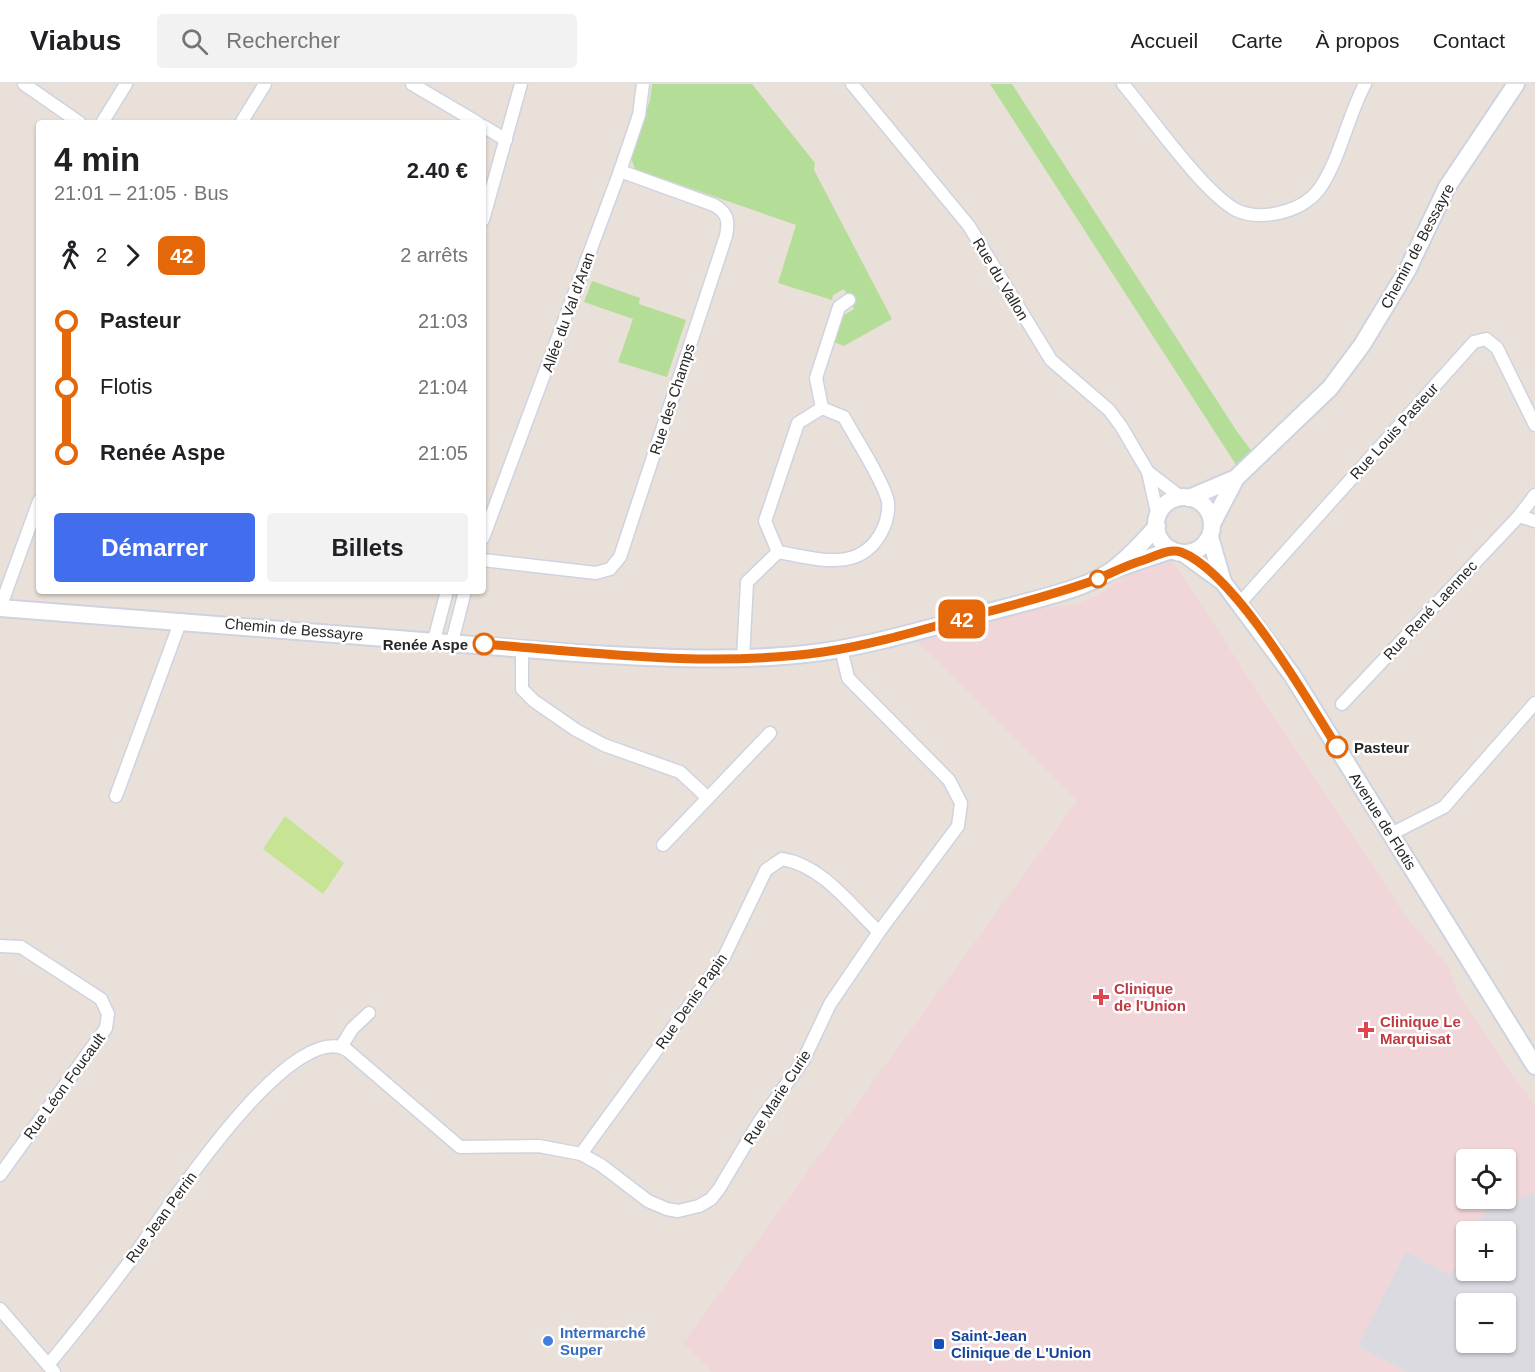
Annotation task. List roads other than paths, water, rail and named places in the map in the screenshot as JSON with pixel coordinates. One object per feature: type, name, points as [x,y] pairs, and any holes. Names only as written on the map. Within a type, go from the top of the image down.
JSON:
[{"type":"street","points":[[24,84],[76,120]]},
{"type":"street","points":[[104,120],[126,84]]},
{"type":"street","points":[[243,120],[265,84]]},
{"type":"street","points":[[412,84],[473,120]]},
{"type":"street","points":[[486,210],[521,84]]},
{"type":"street","name":"Allée du Val d'Aran","points":[[486,530],[620,171],[639,115],[643,84]]},
{"type":"street","name":"Rue du Vallon","points":[[852,84],[969,226],[1051,360],[1108,410],[1132,442],[1148,472],[1157,521]]},
{"type":"street","points":[[1123,84],[1214,194],[1238,211],[1256,215],[1274,214],[1293,209],[1310,199],[1322,187],[1352,109],[1365,84]]},
{"type":"street","name":"Chemin de Bessayre","points":[[1211,531],[1236,478],[1329,388],[1362,345],[1408,269],[1447,187],[1516,84]]},
{"type":"street","points":[[486,128],[506,140]]},
{"type":"street","name":"Rue des Champs","points":[[486,560],[596,573],[610,569],[620,557],[726,236],[728,219],[725,212],[714,205],[620,171]]},
{"type":"street","points":[[822,408],[816,378],[839,307],[849,300]]},
{"type":"street","name":"Rue Louis Pasteur","points":[[1240,603],[1474,342],[1486,339],[1497,348],[1535,424]]},
{"type":"street","points":[[778,552],[765,521],[798,423],[822,408]]},
{"type":"street","points":[[778,552],[829,561],[855,559],[878,540],[886,523],[888,499],[844,417],[822,408]]},
{"type":"street","name":"Rue du Vallon","points":[[1148,472],[1186,498]]},
{"type":"street","name":"Chemin de Bessayre","points":[[1186,498],[1236,478]]},
{"type":"street","points":[[1535,495],[1519,516],[1535,521]]},
{"type":"street","points":[[1186,498],[1205,507],[1211,531],[1199,549],[1177,551],[1161,540],[1157,521],[1167,504],[1186,498]]},
{"type":"street","points":[[0,608],[36,509]]},
{"type":"street","name":"Rue René Laennec","points":[[1342,704],[1519,516]]},
{"type":"street","name":"Chemin de Bessayre","points":[[1114,569],[1157,521]]},
{"type":"street","name":"Avenue de Flotis","points":[[1211,531],[1223,582]]},
{"type":"street","name":"Chemin de Bessayre","points":[[0,608],[658,658],[743,658],[841,648],[919,631],[1058,592],[1098,578],[1114,569],[1177,551]]},
{"type":"street","name":"Avenue de Flotis","points":[[1177,551],[1223,582],[1292,675],[1535,1066]]},
{"type":"street","points":[[743,658],[747,582],[778,552]]},
{"type":"street","points":[[434,640],[446,594]]},
{"type":"street","points":[[452,642],[464,594]]},
{"type":"street","points":[[116,796],[181,620]]},
{"type":"street","points":[[522,647],[522,688],[534,701],[569,726],[604,745],[680,772],[708,798]]},
{"type":"street","name":"Rue Marie Curie","points":[[341,1047],[460,1147],[552,1147],[581,1154],[601,1165],[648,1201],[667,1209],[690,1210],[711,1199],[759,1122],[802,1061],[830,1004],[879,932],[958,826],[961,803],[950,780],[848,678],[841,648]]},
{"type":"street","points":[[1391,834],[1444,807],[1535,703]]},
{"type":"street","points":[[663,845],[770,733]]},
{"type":"street","name":"Rue Denis Papin","points":[[581,1154],[723,959],[766,870],[782,859],[797,861],[811,868],[879,932]]},
{"type":"street","name":"Rue Léon Foucault","points":[[0,947],[21,947],[100,999],[108,1014],[106,1028],[0,1175]]},
{"type":"street","points":[[341,1047],[352,1029],[369,1013]]},
{"type":"street","name":"Rue Jean Perrin","points":[[51,1369],[228,1124],[279,1074],[317,1049],[330,1045],[341,1047]]},
{"type":"street","points":[[0,1309],[51,1369]]},
{"type":"place","name":"Renée Aspe","points":[[484,644]]},
{"type":"place","name":"Pasteur","points":[[1337,747]]},
{"type":"place","name":"Clinique de l'Union","points":[[1101,997]]},
{"type":"place","name":"Clinique Le Marquisat","points":[[1366,1030]]},
{"type":"place","name":"Intermarché Super","points":[[548,1341]]},
{"type":"place","name":"Saint-Jean Clinique de L'Union","points":[[939,1344]]}]
